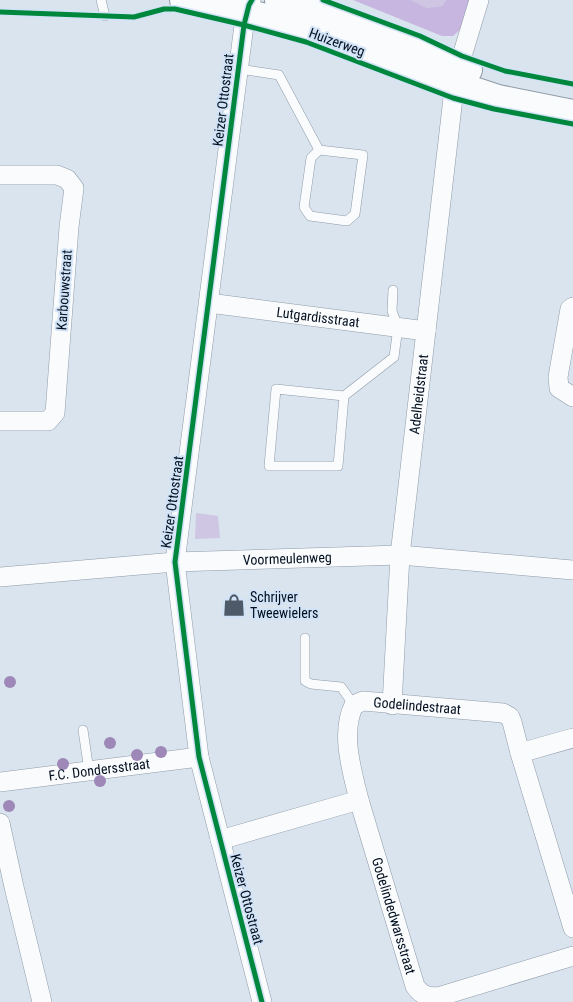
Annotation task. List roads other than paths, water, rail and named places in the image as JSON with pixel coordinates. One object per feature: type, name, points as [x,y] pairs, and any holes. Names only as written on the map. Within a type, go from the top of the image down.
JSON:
[{"type":"main road","name":"Huizerweg","points":[[183,0],[250,6],[310,29],[458,75],[573,97]]},
{"type":"main road","name":"Huizerweg","points":[[278,0],[314,9],[364,27],[458,75],[498,98],[573,112]]},
{"type":"street","name":"Adelheidstraat","points":[[392,705],[400,555],[453,98],[479,0]]},
{"type":"street","name":"Keizer Ottostraat","points":[[250,6],[239,69],[175,562],[199,757],[262,1002]]},
{"type":"street","name":"Karbouwstraat","points":[[0,175],[57,176],[67,179],[74,188],[69,226],[55,413],[48,421],[0,421]]},
{"type":"street","name":"Lutgardisstraat","points":[[209,303],[426,331]]},
{"type":"street","points":[[573,307],[570,309],[558,377],[559,388],[573,397]]},
{"type":"street","name":"Voormeulenweg","points":[[0,577],[175,562],[400,555],[573,570]]},
{"type":"street","name":"Godelindestraat","points":[[358,800],[347,750],[350,712],[354,705],[363,701],[392,705],[503,713],[510,717],[573,928]]},
{"type":"street","points":[[520,753],[573,738]]},
{"type":"street","name":"F.C. Dondersstraat","points":[[0,782],[199,757]]},
{"type":"street","points":[[220,840],[358,800]]},
{"type":"street","name":"Godelindedwarsstraat","points":[[358,800],[415,986],[420,993],[431,998],[441,996],[573,956]]},
{"type":"street","points":[[0,823],[42,1002]]},
{"type":"lane","points":[[102,0],[104,16]]},
{"type":"lane","points":[[239,69],[280,75],[319,150]]},
{"type":"lane","points":[[319,150],[362,155],[355,214],[347,221],[310,216],[304,207],[312,158],[319,150]]},
{"type":"lane","points":[[344,396],[338,466],[269,466],[276,389],[344,396],[394,357],[398,327],[392,310],[393,290]]},
{"type":"lane","points":[[305,638],[305,680],[311,684],[341,687],[354,705]]},
{"type":"lane","points":[[83,730],[89,771]]},
{"type":"place","name":"Schrijver Tweewielers","points":[[234,605]]}]
